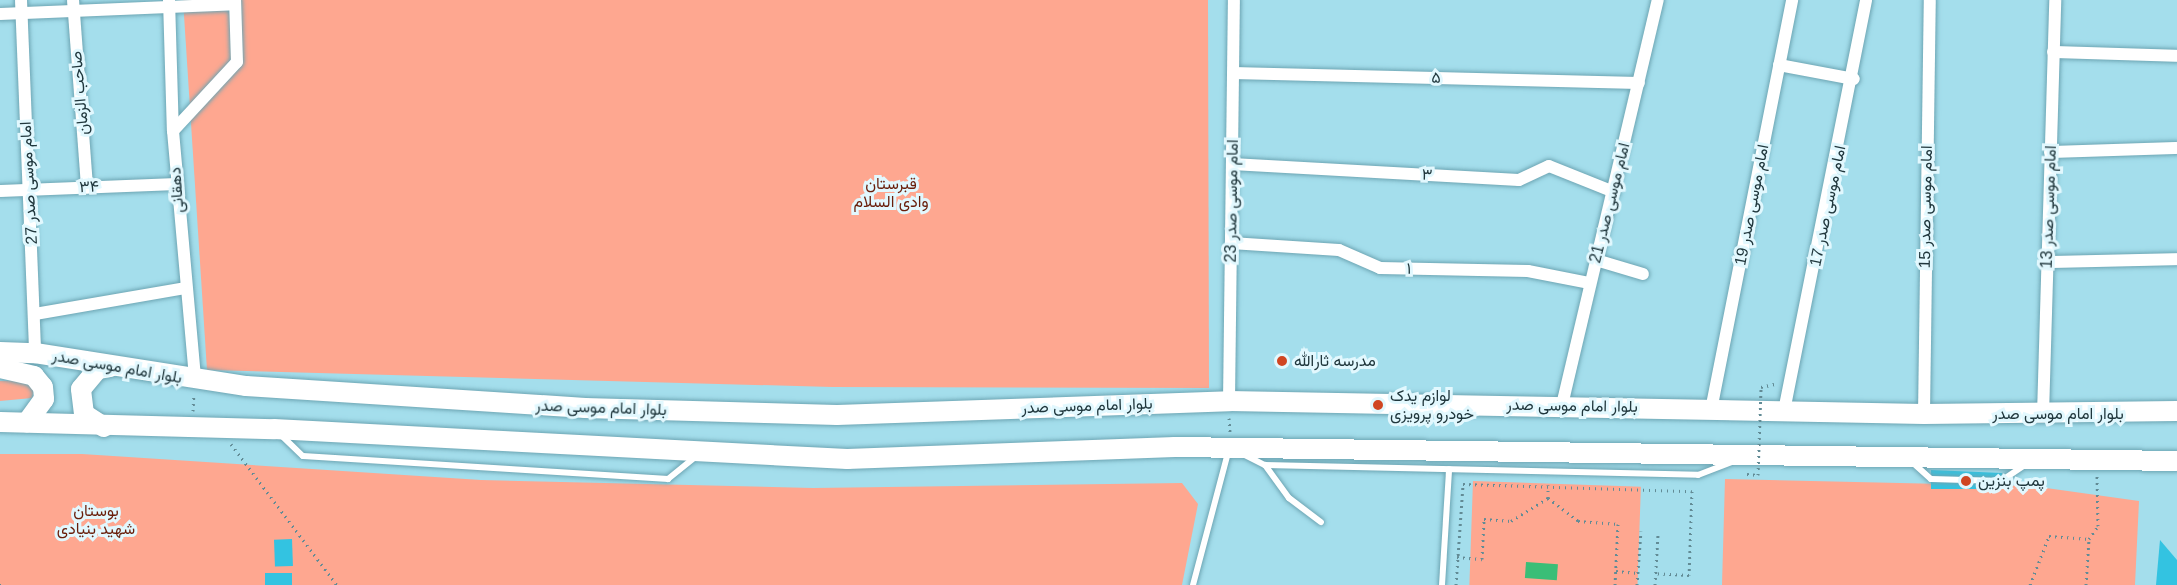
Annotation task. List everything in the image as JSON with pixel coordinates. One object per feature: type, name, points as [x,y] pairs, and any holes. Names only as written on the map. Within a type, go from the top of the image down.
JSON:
[{"type":"main road","name":"بلوار امام موسی صدر","points":[[0,352],[35,352],[111,367],[195,379],[585,408],[837,415],[1229,401],[1562,405],[1924,414],[2177,411]]},
{"type":"main road","points":[[106,428],[89,419],[80,402],[87,377],[111,367]]},
{"type":"main road","points":[[0,368],[34,376],[43,387],[44,399],[27,422]]},
{"type":"main road","points":[[0,422],[106,428],[274,429],[847,459],[1230,448],[1747,453],[2177,461]]},
{"type":"street","name":"امام موسی صدر 23","points":[[1229,401],[1234,0]]},
{"type":"street","points":[[1652,0],[1658,0]]},
{"type":"street","name":"امام موسی صدر 21","points":[[1562,405],[1658,0]]},
{"type":"street","name":"امام موسی صدر 19","points":[[1711,410],[1792,0]]},
{"type":"street","name":"امام موسی صدر 17","points":[[1784,411],[1854,79],[1866,0]]},
{"type":"street","name":"امام موسی صدر 15","points":[[1924,414],[1930,0]]},
{"type":"street","name":"امام موسی صدر 13","points":[[2043,414],[2055,0]]},
{"type":"street","points":[[0,14],[21,6],[235,2],[237,62],[173,131]]},
{"type":"street","name":"دهقانی","points":[[169,4],[173,131],[185,288],[195,379]]},
{"type":"street","name":"صاحب الزمان","points":[[73,5],[87,187]]},
{"type":"street","name":"امام موسی صدر 27","points":[[21,6],[35,352]]},
{"type":"street","points":[[2053,52],[2177,56]]},
{"type":"street","points":[[1779,64],[1854,79]]},
{"type":"street","name":"۵","points":[[1233,73],[1639,83]]},
{"type":"street","points":[[2050,152],[2177,148]]},
{"type":"street","name":"۳","points":[[1232,164],[1519,180],[1549,166],[1614,192]]},
{"type":"street","name":"۳۴","points":[[0,191],[177,184]]},
{"type":"street","name":"۱","points":[[1231,243],[1339,249],[1380,268],[1528,271],[1590,283]]},
{"type":"street","points":[[2047,262],[2177,259]]},
{"type":"street","points":[[1596,260],[1643,274]]},
{"type":"street","points":[[35,314],[185,288]]},
{"type":"lane","points":[[274,429],[303,456],[668,479],[701,452]]},
{"type":"lane","points":[[1193,585],[1230,448],[1265,465],[1698,475],[1747,453]]},
{"type":"lane","points":[[1265,465],[1289,498],[1321,522]]},
{"type":"lane","points":[[1442,585],[1449,469]]},
{"type":"path","points":[[193,428],[195,379]]},
{"type":"path","points":[[1758,476],[1761,387],[1774,384]]},
{"type":"path","points":[[1229,401],[1230,448]]},
{"type":"path","points":[[219,428],[337,585]]},
{"type":"path","points":[[2086,585],[2089,539],[2098,526],[2097,458]]},
{"type":"path","points":[[1548,472],[1548,498]]},
{"type":"path","points":[[1456,585],[1463,484],[1692,491],[1689,575],[1656,573]]},
{"type":"path","points":[[1457,557],[1482,559],[1484,519],[1511,521],[1548,498]]},
{"type":"path","points":[[1548,498],[1578,521],[1618,524],[1615,585]]},
{"type":"path","points":[[1637,585],[1641,531]]},
{"type":"path","points":[[1655,585],[1658,534]]},
{"type":"path","points":[[2030,585],[2049,536],[2089,539]]},
{"type":"path","points":[[1616,570],[1638,573]]},
{"type":"green space","name":"قبرستان وادی السلام","points":[[183,0],[1208,0],[1209,388],[832,387],[207,370]]},
{"type":"green space","points":[[25,380],[34,390],[32,398],[0,401],[0,381]]},
{"type":"green space","name":"بوستان شهید بنیادی","points":[[0,454],[82,454],[481,480],[813,488],[1182,483],[1198,504],[1182,585],[0,585]]},
{"type":"green space","points":[[1725,479],[2032,486],[2139,501],[2135,585],[1722,585]]},
{"type":"green space","points":[[1473,481],[1641,487],[1637,585],[1469,585]]},
{"type":"shaded area","points":[[1526,562],[1558,564],[1557,580],[1525,578]]},
{"type":"building","name":"پمپ بنزین","points":[[1931,470],[2002,473],[2001,489],[1931,489]]},
{"type":"building","points":[[292,539],[293,566],[275,567],[274,540]]},
{"type":"building","points":[[2160,540],[2177,560],[2177,585],[2156,585]]},
{"type":"building","points":[[265,573],[292,573],[292,585],[265,585]]},
{"type":"place","name":"مدرسه ثارالله","points":[[1282,361]]},
{"type":"place","name":"لوازم یدک خودرو پرویزی","points":[[1378,405]]},
{"type":"place","name":"پمپ بنزین","points":[[1966,481]]}]
